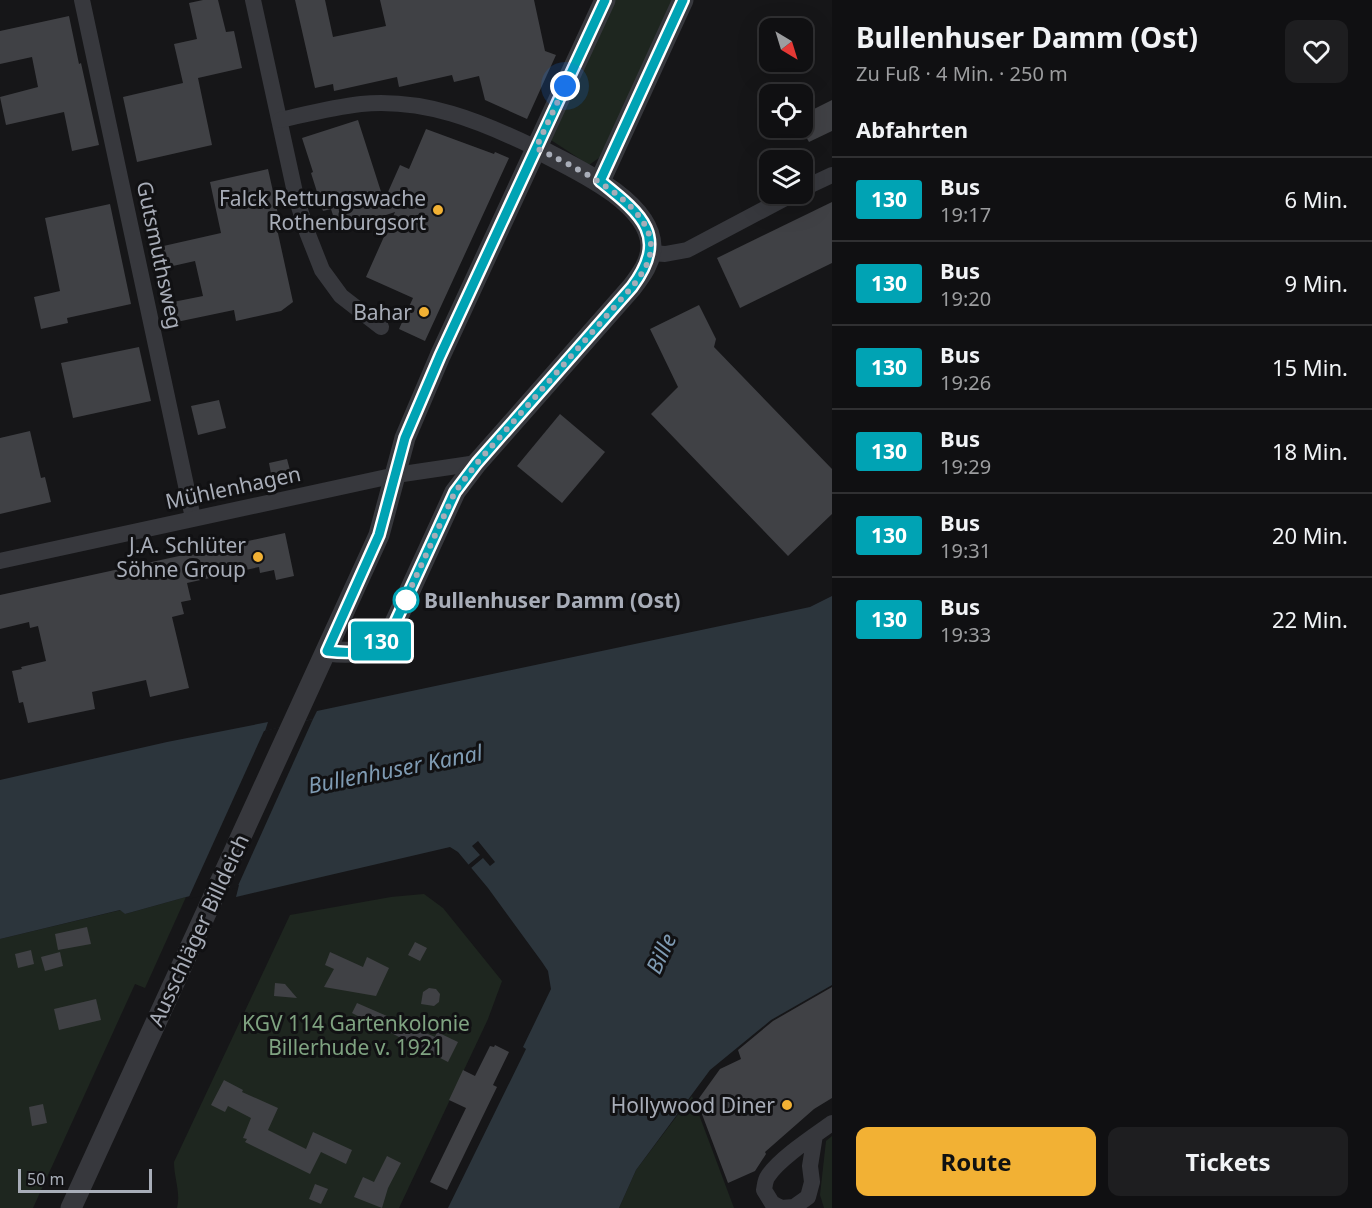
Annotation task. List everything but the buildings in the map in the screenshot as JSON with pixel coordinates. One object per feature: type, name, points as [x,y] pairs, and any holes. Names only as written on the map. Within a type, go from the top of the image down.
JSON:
[{"type":"street","name":"Gutsmuthsweg","points":[[82,0],[193,519]]},
{"type":"street","points":[[253,0],[296,197],[321,270],[341,296],[381,327]]},
{"type":"street","name":"Ausschläger Billdeich","points":[[71,1208],[379,535],[405,438],[440,356],[605,0]]},
{"type":"street","points":[[600,181],[683,0]]},
{"type":"street","points":[[280,120],[361,104],[416,104],[468,117],[600,181],[635,211],[651,243],[651,253],[644,272],[477,463],[455,492],[394,625],[384,638],[373,648],[362,652],[327,651]]},
{"type":"street","points":[[813,184],[832,175]]},
{"type":"street","points":[[651,253],[665,254],[687,250],[774,204]]},
{"type":"street","name":"Mühlenhagen","points":[[0,561],[396,475],[477,463]]},
{"type":"street","points":[[815,1135],[832,1123]]},
{"type":"green space","points":[[612,0],[674,0],[603,155],[589,165],[551,140]]},
{"type":"green space","name":"KGV 114 Gartenkolonie Billerhude v. 1921","points":[[424,894],[443,908],[502,981],[488,1019],[399,1208],[177,1208],[174,1162],[290,915],[391,897]]},
{"type":"green space","points":[[186,897],[145,988],[135,984],[33,1208],[0,1208],[0,939],[121,910],[125,914]]},
{"type":"green space","points":[[692,1096],[734,1208],[619,1208],[636,1170]]},
{"type":"green space","points":[[832,1136],[832,1208],[824,1208],[820,1195],[826,1141]]},
{"type":"water","points":[[832,596],[832,985],[771,1020],[710,1070],[636,1170],[619,1208],[448,1208],[526,1049],[523,1047],[551,989],[548,971],[542,962],[488,888],[458,852],[450,847],[236,897],[239,885],[125,914],[120,910],[0,939],[0,780],[167,742],[268,722],[265,731],[313,719],[317,711],[810,607]]},
{"type":"pier","points":[[313,719],[237,888],[188,899],[264,731]]},
{"type":"pier","points":[[478,841],[495,862],[490,866],[483,858],[471,868],[468,865],[480,855],[472,846]]},
{"type":"bus line","name":"130","points":[[605,0],[440,356],[405,438],[379,535],[327,651],[362,652],[373,648],[384,638],[394,625],[455,492],[477,463],[644,272],[651,253],[648,233],[635,211],[600,181],[683,0]]},
{"type":"place","name":"Falck Rettungswache Rothenburgsort","points":[[438,210]]},
{"type":"place","name":"Bahar","points":[[424,312]]},
{"type":"place","name":"J.A. Schlüter Söhne Group","points":[[258,557]]},
{"type":"place","name":"Bullenhuser Damm (Ost)","points":[[406,600]]},
{"type":"place","name":"Hollywood Diner","points":[[787,1105]]},
{"type":"route","points":[[406,600],[402,607],[455,492],[477,463],[632,287],[644,272],[651,253],[648,233],[635,211],[625,201],[600,181],[536,148],[565,86]]},
{"type":"water label","name":"Bullenhuser Kanal","points":[[395,768]]},
{"type":"water label","name":"Bille","points":[[660,953]]}]
